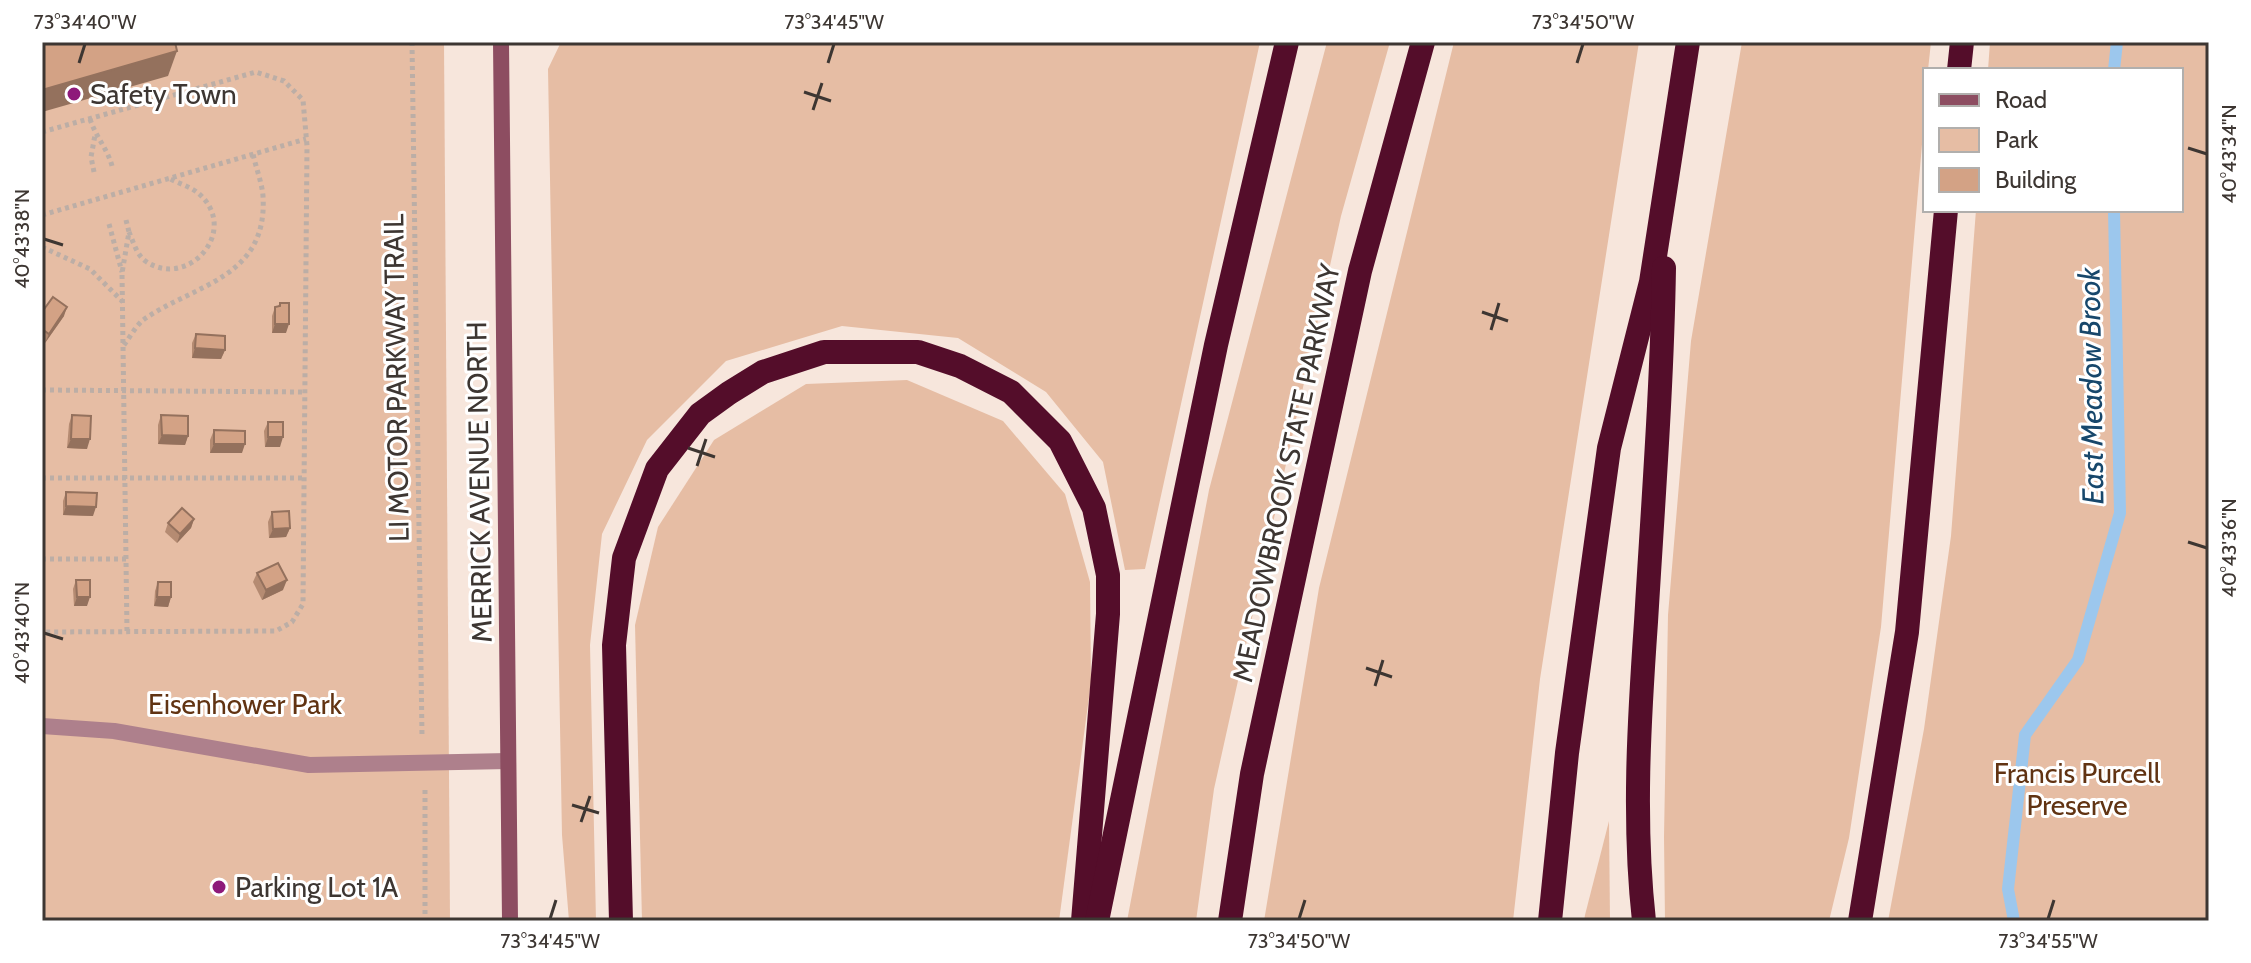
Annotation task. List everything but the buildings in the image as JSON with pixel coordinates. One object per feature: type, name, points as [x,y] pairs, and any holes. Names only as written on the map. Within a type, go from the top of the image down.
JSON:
[{"type":"highway","points":[[1097,921],[1216,345],[1287,42]]},
{"type":"highway","name":"MEADOWBROOK STATE PARKWAY","points":[[1230,921],[1252,774],[1360,271],[1423,42]]},
{"type":"highway","points":[[1550,921],[1567,753],[1609,448],[1651,282],[1688,42]]},
{"type":"highway","points":[[1959,68],[1962,42]]},
{"type":"highway","points":[[1644,921],[1639,878],[1638,738],[1663,354],[1666,183]]},
{"type":"highway","points":[[1860,921],[1907,632],[1946,212]]},
{"type":"highway","points":[[621,921],[614,645],[624,558],[657,469],[700,414],[763,372],[824,352],[918,352],[960,366],[1011,392],[1060,441],[1094,508],[1108,575],[1108,614],[1083,921]]},
{"type":"main road","name":"MERRICK AVENUE NORTH","points":[[501,42],[510,921]]},
{"type":"lane","points":[[42,726],[114,731],[309,765],[508,761]]},
{"type":"path","name":"LI MOTOR PARKWAY TRAIL","points":[[412,42],[420,714]]},
{"type":"path","points":[[42,132],[256,72],[284,81],[303,100],[306,139],[303,604],[292,622],[276,631],[42,632]]},
{"type":"path","points":[[90,119],[95,134],[109,154],[113,170]]},
{"type":"path","points":[[94,172],[91,157],[95,134]]},
{"type":"path","points":[[42,215],[306,139]]},
{"type":"path","points":[[124,346],[141,322],[227,276],[250,251],[262,223],[263,194],[253,154]]},
{"type":"path","points":[[126,220],[135,248],[144,259],[161,268],[182,267],[202,258],[213,240],[213,214],[198,193],[169,179]]},
{"type":"path","points":[[109,224],[122,273]]},
{"type":"path","points":[[127,632],[122,273],[129,232]]},
{"type":"path","points":[[42,247],[90,269],[123,302]]},
{"type":"path","points":[[42,390],[305,392]]},
{"type":"path","points":[[42,478],[305,478]]},
{"type":"path","points":[[42,559],[126,559]]},
{"type":"path","points":[[425,817],[425,921]]},
{"type":"green space","name":"Eisenhower Park","points":[[42,42],[444,42],[450,921],[42,921]]},
{"type":"green space","points":[[561,42],[1260,42],[1145,569],[1125,570],[1103,462],[1046,392],[958,338],[842,326],[726,361],[647,440],[602,534],[590,645],[596,921],[569,921],[562,835],[548,69]]},
{"type":"green space","points":[[1327,42],[1390,42],[1341,216],[1214,789],[1196,921],[1127,921],[1209,490]]},
{"type":"green space","points":[[1454,42],[1639,42],[1540,679],[1513,921],[1264,921],[1319,588]]},
{"type":"green space","points":[[1742,42],[1931,42],[1928,68],[1923,68],[1923,133],[1881,627],[1849,838],[1829,921],[1665,921],[1668,615],[1691,341]]},
{"type":"green space","name":"Francis Purcell Preserve","points":[[1990,42],[2209,42],[2209,921],[1888,921],[1924,729],[1951,536],[1976,212],[2183,212],[2183,68],[1988,68]]},
{"type":"green space","points":[[907,380],[1003,421],[1065,494],[1090,582],[1091,682],[1059,921],[642,921],[635,625],[658,527],[714,440],[806,384]]},
{"type":"green space","points":[[1609,821],[1610,921],[1584,921],[1585,915]]},
{"type":"waterway","name":"East Meadow Brook","points":[[2114,68],[2117,42]]},
{"type":"waterway","name":"East Meadow Brook","points":[[2014,921],[2008,889],[2025,735],[2078,660],[2120,513],[2114,212]]},
{"type":"place","name":"Safety Town","points":[[74,94]]},
{"type":"place","name":"Parking Lot 1A","points":[[219,887]]}]
